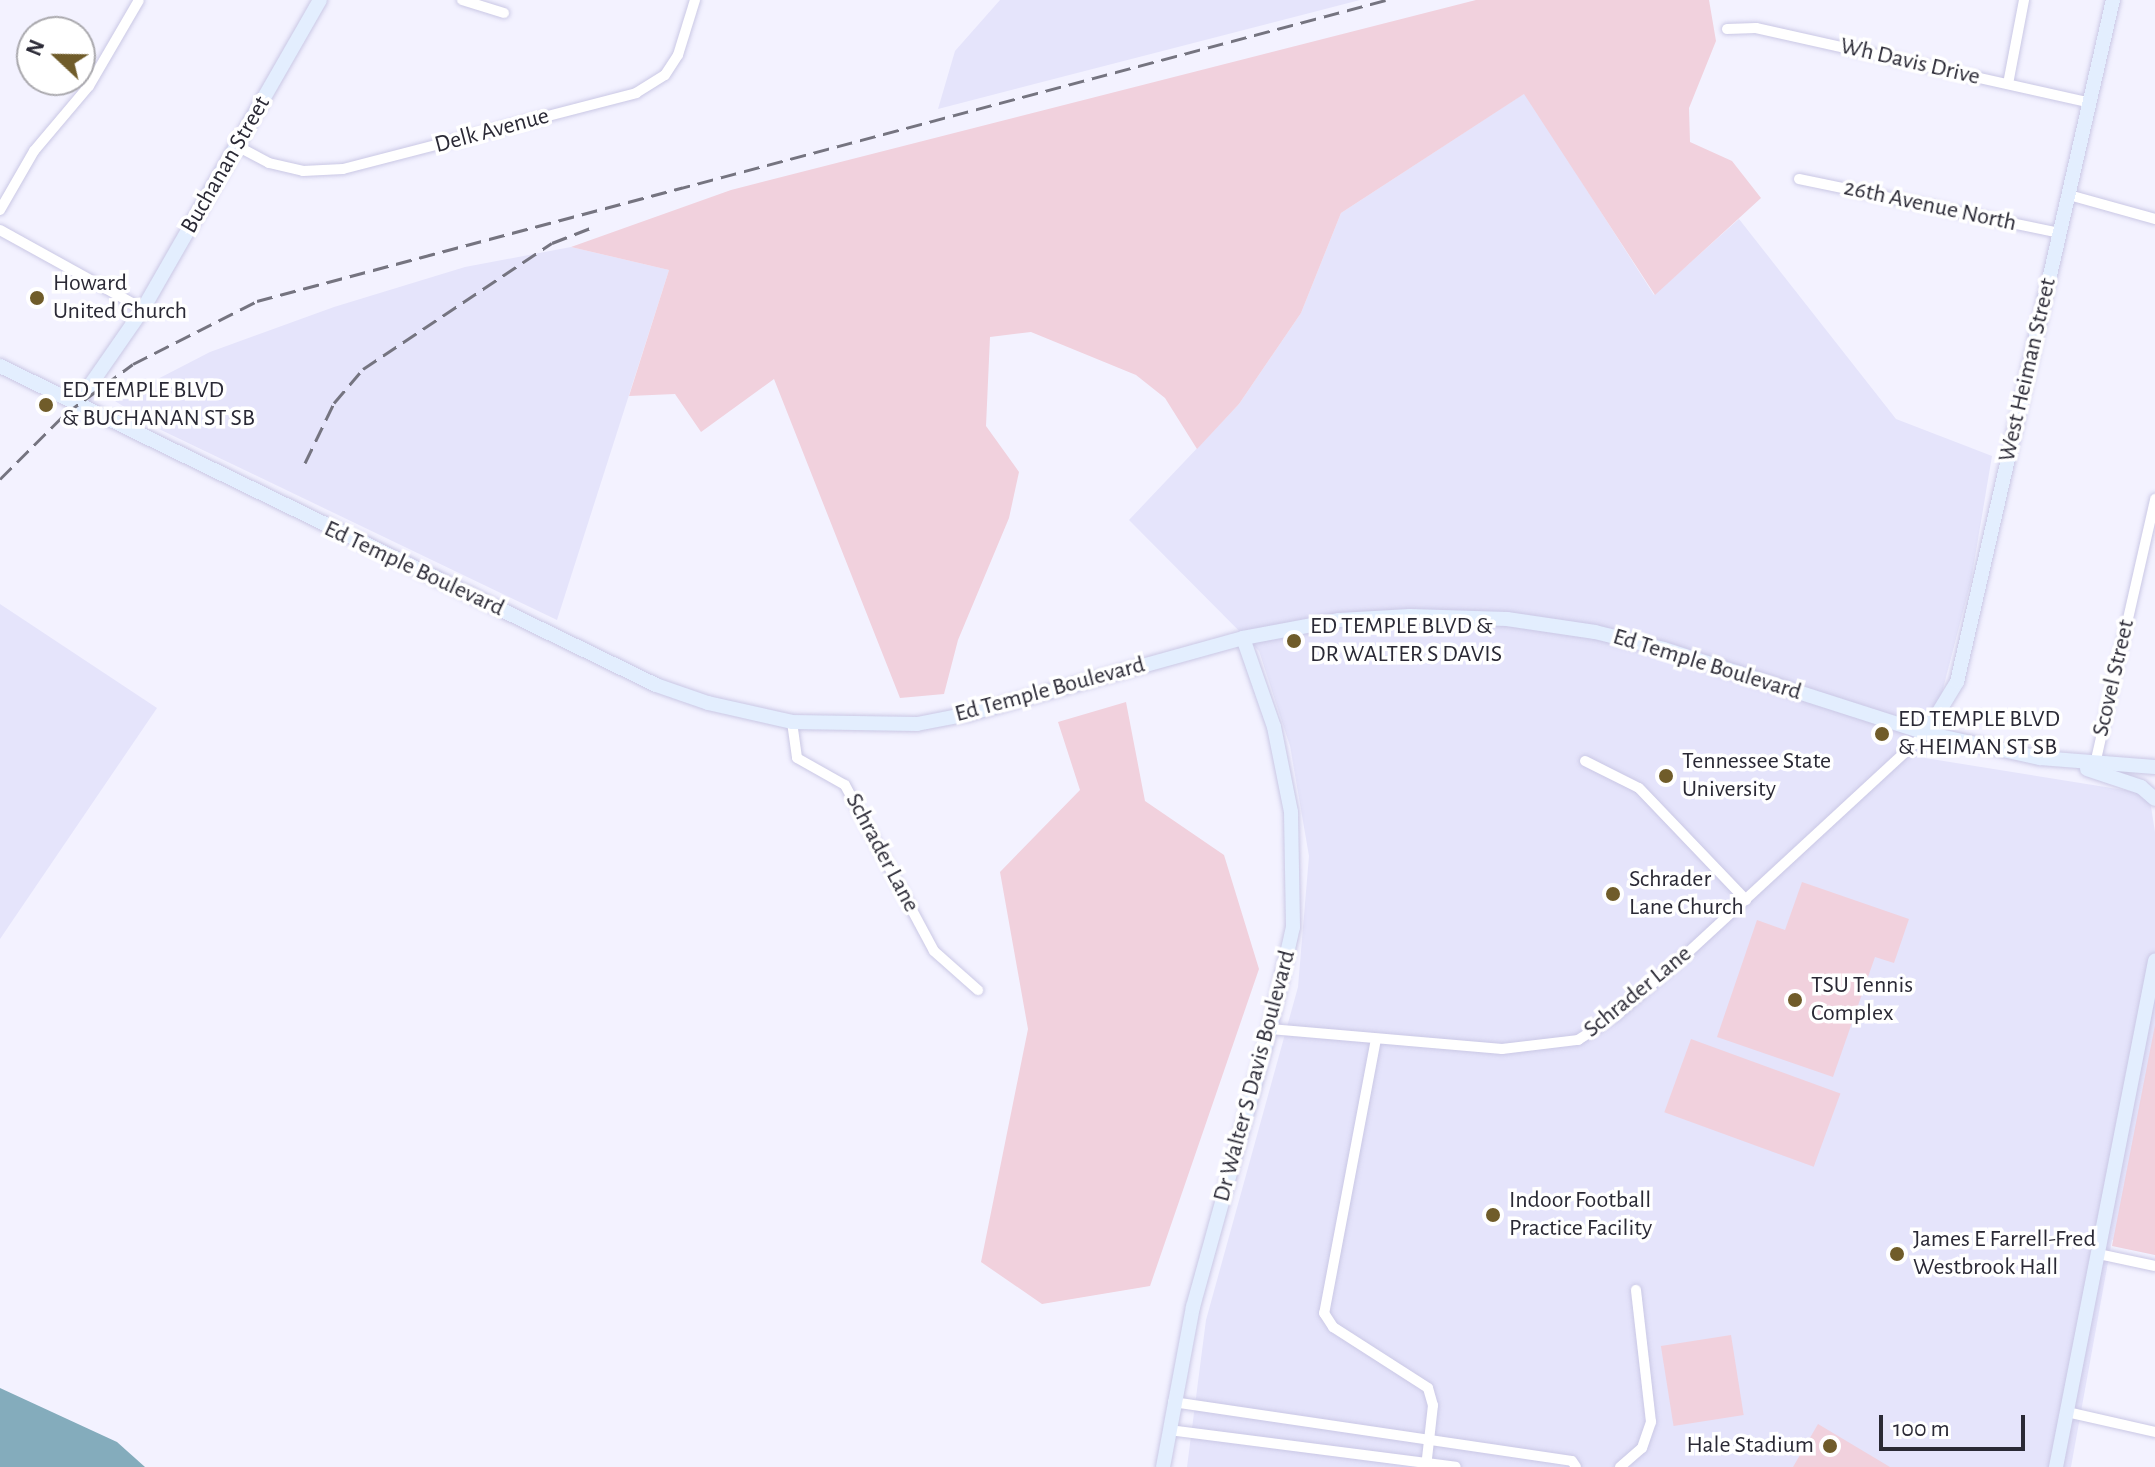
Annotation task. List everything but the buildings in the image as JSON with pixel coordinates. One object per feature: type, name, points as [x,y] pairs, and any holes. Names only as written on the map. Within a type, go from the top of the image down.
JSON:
[{"type":"main road","name":"Buchanan Street","points":[[75,407],[143,309],[320,0]]},
{"type":"main road","name":"West Heiman Street","points":[[1926,733],[1957,682],[2113,0]]},
{"type":"main road","name":"Ed Temple Boulevard","points":[[0,366],[75,407],[656,685],[708,703],[792,722],[917,724],[969,714],[1243,638],[1339,620],[1410,616],[1550,624],[1664,649],[1926,733],[2040,758],[2155,767]]},
{"type":"main road","name":"Dr Walter S Davis Boulevard","points":[[1163,1467],[1193,1307],[1270,1029],[1293,927],[1291,812],[1274,727],[1243,638]]},
{"type":"main road","points":[[2040,758],[2141,787],[2155,799]]},
{"type":"main road","points":[[2056,1467],[2155,961]]},
{"type":"street","points":[[0,210],[34,151],[89,86],[139,0]]},
{"type":"street","points":[[462,0],[504,13]]},
{"type":"street","name":"Delk Avenue","points":[[237,146],[269,163],[303,171],[343,169],[636,93],[665,75],[678,55],[695,0]]},
{"type":"street","points":[[2008,84],[2024,0]]},
{"type":"street","name":"Wh Davis Drive","points":[[1727,29],[1756,28],[2091,103]]},
{"type":"street","name":"26th Avenue North","points":[[1799,179],[2060,233]]},
{"type":"street","points":[[2069,195],[2155,219]]},
{"type":"street","points":[[0,230],[143,309]]},
{"type":"street","name":"Scovel Street","points":[[2095,764],[2155,499]]},
{"type":"street","name":"Schrader Lane","points":[[792,722],[797,758],[845,785],[934,951],[978,990]]},
{"type":"street","name":"Schrader Lane","points":[[1270,1029],[1511,1049],[1578,1040],[1617,1015],[1926,733]]},
{"type":"street","points":[[1585,761],[1639,788],[1746,900]]},
{"type":"street","points":[[1376,1039],[1324,1313],[1333,1327],[1426,1385],[1433,1399],[1426,1465]]},
{"type":"street","points":[[2098,1254],[2155,1266]]},
{"type":"street","points":[[1620,1467],[1642,1448],[1651,1422],[1636,1290]]},
{"type":"street","points":[[1173,1402],[1572,1461],[1576,1467]]},
{"type":"street","points":[[2067,1412],[2155,1432]]},
{"type":"street","points":[[1169,1430],[1456,1467]]},
{"type":"shaded area","points":[[1000,0],[1360,0],[938,109],[955,51]]},
{"type":"shaded area","points":[[1476,0],[1709,0],[1716,41],[1689,108],[1690,142],[1732,161],[1761,198],[1655,295],[1524,94],[1341,213],[1301,313],[1239,404],[1197,449],[1165,398],[1136,375],[1031,332],[990,337],[986,426],[1019,472],[1009,518],[958,640],[944,694],[900,698],[774,379],[701,432],[675,394],[629,396],[669,270],[571,247],[731,190]]},
{"type":"shaded area","name":"Tennessee State University","points":[[1525,93],[1654,295],[1739,219],[1896,419],[1992,456],[1971,581],[1925,758],[2149,794],[2155,832],[2155,1248],[2112,1240],[2071,1467],[1187,1467],[1206,1320],[1298,987],[1309,856],[1290,746],[1259,651],[1129,520],[1239,404],[1301,313],[1341,213]]},
{"type":"shaded area","points":[[571,247],[669,270],[557,620],[159,429],[115,401],[210,352],[334,307],[465,267]]},
{"type":"shaded area","points":[[0,604],[157,708],[0,939]]},
{"type":"shaded area","points":[[1126,702],[1145,801],[1224,855],[1259,969],[1150,1286],[1042,1304],[981,1262],[1028,1029],[1000,872],[1080,790],[1058,722]]},
{"type":"shaded area","name":"TSU Tennis Complex","points":[[1802,882],[1909,919],[1894,963],[1875,957],[1833,1077],[1717,1037],[1757,920],[1785,930]]},
{"type":"shaded area","points":[[2155,1025],[2155,1255],[2112,1246]]},
{"type":"shaded area","points":[[1691,1039],[1840,1093],[1814,1167],[1664,1112]]},
{"type":"shaded area","points":[[1731,1335],[1744,1415],[1674,1426],[1661,1346]]},
{"type":"shaded area","points":[[0,1388],[117,1442],[145,1467],[0,1467]]},
{"type":"shaded area","name":"Hale Stadium","points":[[1818,1424],[1890,1467],[1793,1467]]},
{"type":"railway","points":[[0,479],[65,414],[133,364],[257,301],[1386,0]]},
{"type":"railway","points":[[305,463],[334,403],[363,369],[552,243],[593,227]]},
{"type":"place","name":"Howard United Church","points":[[37,298]]},
{"type":"place","name":"ED TEMPLE BLVD & BUCHANAN ST SB","points":[[46,405]]},
{"type":"place","name":"ED TEMPLE BLVD & DR WALTER S DAVIS","points":[[1294,641]]},
{"type":"place","name":"ED TEMPLE BLVD & HEIMAN ST SB","points":[[1882,734]]},
{"type":"place","name":"Tennessee State University","points":[[1666,776]]},
{"type":"place","name":"Schrader Lane Church","points":[[1613,894]]},
{"type":"place","name":"TSU Tennis Complex","points":[[1795,1000]]},
{"type":"place","name":"Indoor Football Practice Facility","points":[[1493,1215]]},
{"type":"place","name":"James E Farrell-Fred Westbrook Hall","points":[[1897,1254]]},
{"type":"place","name":"Hale Stadium","points":[[1830,1446]]}]
